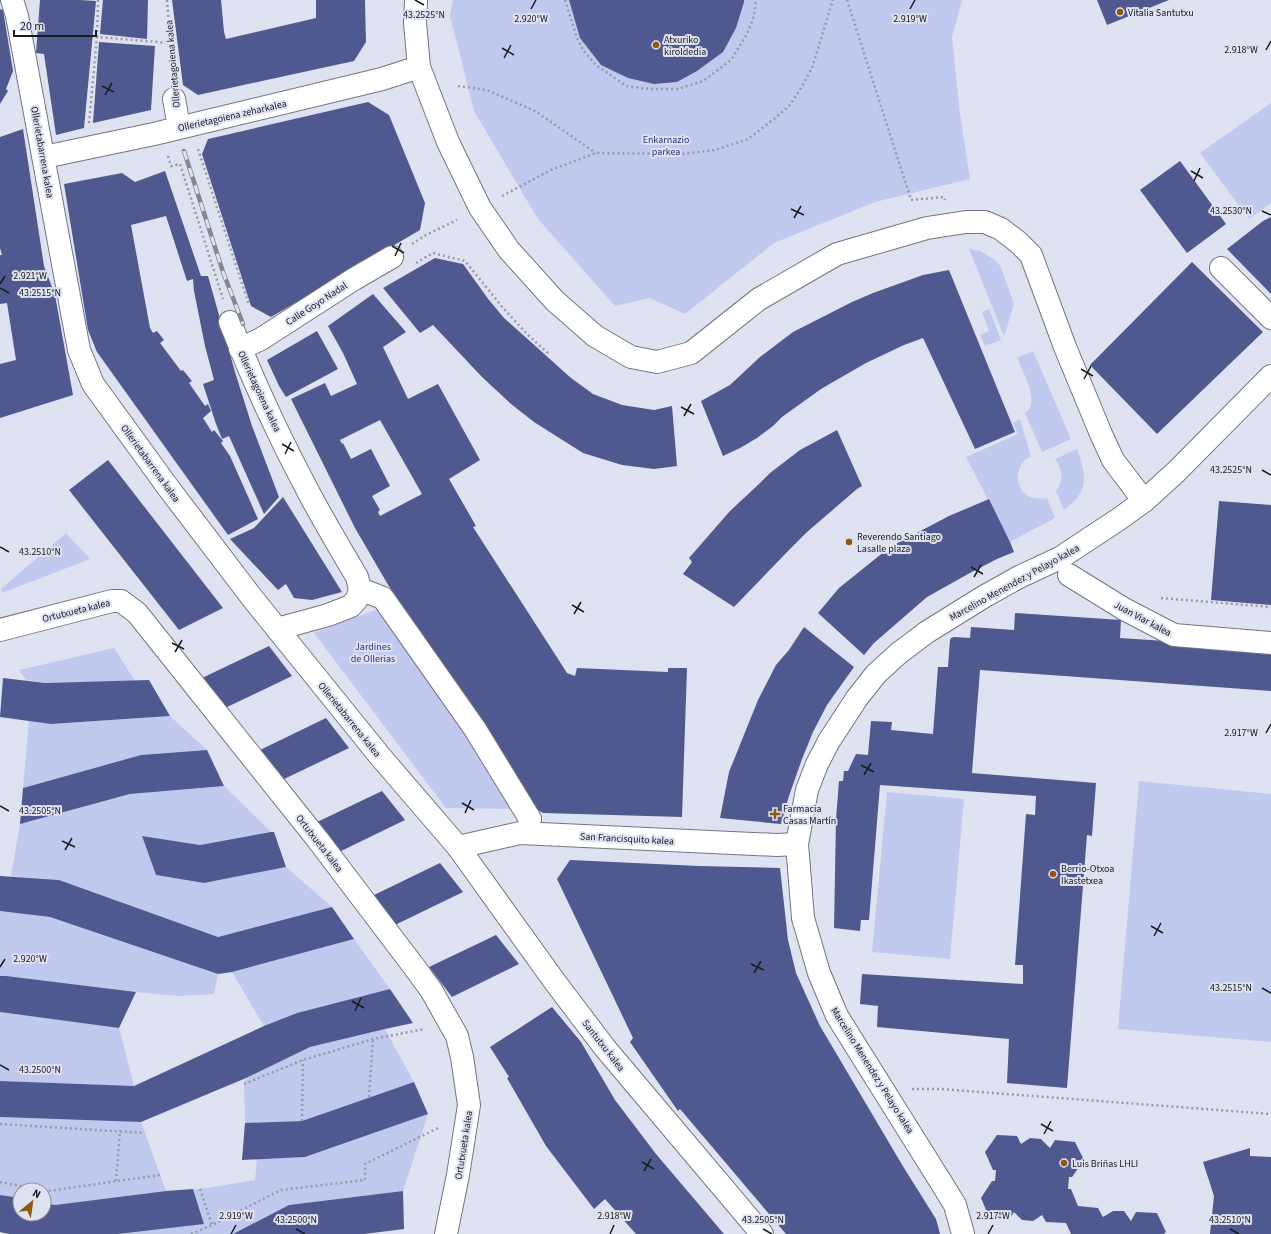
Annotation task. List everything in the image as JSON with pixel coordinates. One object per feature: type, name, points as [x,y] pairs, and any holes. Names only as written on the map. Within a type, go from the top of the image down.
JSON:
[{"type":"street","name":"Ollerietabarrena kalea","points":[[12,0],[18,16],[79,350],[93,384],[172,492],[277,629],[379,755],[458,847]]},
{"type":"street","points":[[416,0],[415,23],[419,67],[448,142],[480,208],[514,256],[554,301],[595,336],[631,358],[657,362],[691,353],[759,299],[837,254],[928,228],[959,223],[985,222],[1001,229],[1018,242],[1031,255],[1065,347],[1101,434],[1113,460],[1144,501]]},
{"type":"street","name":"Ollerietagoiena zeharkalea","points":[[44,157],[179,128],[382,79],[419,67]]},
{"type":"street","name":"Ollerietagoiena kalea","points":[[174,99],[179,128]]},
{"type":"street","name":"Calle Goyo Nadal","points":[[240,349],[261,339],[354,279],[392,257]]},
{"type":"street","points":[[1221,268],[1271,318]]},
{"type":"street","name":"Ollerietagoiena kalea","points":[[230,322],[240,349],[296,468],[357,577],[360,589]]},
{"type":"street","name":"Marcelino Menendez y Pelayo kalea","points":[[963,1234],[955,1205],[837,1016],[819,973],[803,918],[797,844],[807,790],[817,764],[829,742],[857,698],[876,674],[927,632],[1019,577],[1060,558],[1144,501],[1176,472],[1271,376]]},
{"type":"street","name":"Juan Viar kalea","points":[[1069,576],[1124,609],[1174,636],[1271,643]]},
{"type":"street","points":[[277,629],[328,615],[351,606],[357,599],[360,589],[383,598],[475,729],[530,819]]},
{"type":"street","name":"Ortutxueta kalea","points":[[0,630],[112,601],[121,601],[138,613],[318,840],[415,968],[431,990],[457,1036],[462,1057],[469,1105],[458,1175],[446,1234]]},
{"type":"street","name":"San Francisquito kalea","points":[[458,847],[520,833],[776,845],[797,844]]},
{"type":"street","name":"Santutxu kalea","points":[[458,847],[555,982],[605,1048],[762,1234]]},
{"type":"path","points":[[88,124],[97,37],[98,0]]},
{"type":"path","name":"Ollerietagoiena kalea","points":[[167,0],[174,99]]},
{"type":"path","points":[[565,0],[577,38],[583,50],[596,65],[626,86],[650,89],[678,89],[702,81],[731,60],[747,34],[752,22],[756,0]]},
{"type":"path","points":[[426,235],[551,170],[596,153],[682,154],[715,150],[748,139],[789,106],[800,90],[812,68],[833,0]]},
{"type":"path","points":[[847,0],[910,193]]},
{"type":"path","points":[[97,37],[170,43]]},
{"type":"path","points":[[458,86],[486,90],[535,111],[596,153]]},
{"type":"path","points":[[166,152],[171,166],[180,164],[230,322]]},
{"type":"path","points":[[199,153],[249,306]]},
{"type":"path","points":[[412,265],[433,253],[465,261],[529,336],[549,354]]},
{"type":"path","points":[[1154,598],[1271,607]]},
{"type":"path","points":[[244,1084],[303,1060],[373,1039],[425,1029]]},
{"type":"path","points":[[369,1097],[373,1039]]},
{"type":"path","points":[[302,1121],[303,1060]]},
{"type":"path","points":[[912,1089],[950,1090],[1271,1114]]},
{"type":"path","points":[[0,1124],[120,1130],[145,1133]]},
{"type":"path","points":[[191,1234],[281,1190],[365,1180],[365,1164],[440,1127]]},
{"type":"path","points":[[116,1181],[120,1130]]},
{"type":"path","points":[[52,1190],[160,1175]]},
{"type":"path","points":[[0,1182],[12,1184]]},
{"type":"path","points":[[200,1189],[212,1225]]},
{"type":"green space","name":"Enkarnazio parkea","points":[[453,0],[962,0],[952,37],[960,114],[970,179],[875,202],[774,243],[685,314],[650,298],[615,306],[538,219],[474,111],[450,16]]},
{"type":"green space","points":[[1271,103],[1271,203],[1249,219],[1200,153]]},
{"type":"green space","points":[[969,249],[980,251],[995,260],[1001,267],[1014,304],[1004,336]]},
{"type":"green space","points":[[989,309],[1001,340],[985,346],[980,335],[989,331],[982,312]]},
{"type":"green space","points":[[1033,351],[1071,439],[1042,452],[1025,413],[1030,408],[1030,390],[1017,358]]},
{"type":"green space","points":[[1020,419],[1031,457],[1022,463],[1018,473],[1019,484],[1024,493],[1028,496],[1033,498],[1047,498],[1055,518],[1010,542],[966,457],[1018,434],[1013,423]]},
{"type":"green space","points":[[1077,449],[1083,467],[1084,483],[1078,497],[1064,510],[1056,491],[1059,487],[1062,475],[1055,459]]},
{"type":"green space","points":[[66,533],[90,559],[2,593],[1,589]]},
{"type":"green space","name":"Jardines de Ollerias","points":[[386,606],[514,809],[446,808],[314,633]]},
{"type":"green space","points":[[114,648],[135,681],[45,683],[26,680],[19,670]]},
{"type":"green space","points":[[170,716],[207,750],[141,755],[23,788],[29,720],[51,724]]},
{"type":"green space","points":[[1139,781],[1271,794],[1271,1042],[1118,1029]]},
{"type":"green space","points":[[224,786],[271,832],[200,845],[142,836],[156,875],[204,883],[286,867],[332,907],[218,937],[59,880],[11,876],[20,824],[130,794]]},
{"type":"green space","points":[[887,792],[964,799],[950,959],[872,952]]},
{"type":"green space","points":[[0,911],[50,917],[218,974],[214,994],[178,996],[0,976]]},
{"type":"green space","points":[[354,939],[390,989],[297,1013],[264,1026],[232,972]]},
{"type":"green space","points":[[2,1011],[119,1028],[134,1086],[0,1081],[0,1012]]},
{"type":"green space","points":[[385,1029],[414,1082],[302,1121],[245,1123],[244,1084],[246,1078],[310,1047]]},
{"type":"green space","points":[[428,1114],[403,1191],[290,1205],[233,1234],[118,1234],[204,1223],[193,1189],[255,1180],[257,1159],[305,1157]]},
{"type":"green space","points":[[0,1117],[141,1122],[166,1191],[55,1205],[52,1204],[52,1182],[12,1182],[12,1197],[0,1195]]},
{"type":"building","points":[[40,0],[96,1],[84,128],[56,135],[44,54],[36,53]]},
{"type":"building","points":[[103,0],[148,0],[147,39],[100,34]]},
{"type":"building","points":[[172,0],[221,0],[226,39],[316,18],[316,0],[365,0],[366,42],[354,61],[198,95],[183,85]]},
{"type":"building","name":"Atxuriko kiroldedia","points":[[569,0],[744,0],[744,2],[736,28],[723,52],[697,71],[677,82],[654,84],[628,78],[601,65],[580,38]]},
{"type":"building","name":"Vitalia Santutxu","points":[[1097,0],[1169,0],[1107,25]]},
{"type":"building","points":[[0,9],[3,10],[13,71],[6,89],[8,91],[0,104]]},
{"type":"building","points":[[99,42],[155,46],[151,110],[93,123]]},
{"type":"building","points":[[368,102],[389,115],[425,203],[420,230],[271,317],[251,306],[202,154],[208,139]]},
{"type":"building","points":[[23,129],[44,266],[55,295],[73,395],[0,418],[0,364],[16,360],[7,303],[0,304],[0,255],[2,255],[0,248],[0,137]]},
{"type":"building","points":[[1180,161],[1226,224],[1187,253],[1140,190]]},
{"type":"building","points":[[165,171],[201,276],[208,276],[252,426],[279,497],[264,514],[229,436],[222,439],[203,384],[214,380],[205,346],[193,279],[187,281],[166,216],[131,225],[150,328],[153,333],[157,331],[164,340],[160,343],[181,371],[183,370],[192,381],[189,383],[205,406],[208,404],[211,411],[203,418],[212,432],[214,430],[223,441],[221,443],[230,456],[258,519],[228,535],[97,352],[88,330],[64,184],[122,173],[135,182]]},
{"type":"building","points":[[1271,217],[1271,294],[1227,249],[1263,221]]},
{"type":"building","points":[[435,258],[463,264],[504,318],[571,378],[593,394],[622,405],[654,410],[672,406],[677,466],[654,469],[622,465],[583,453],[534,422],[511,404],[482,377],[433,325],[420,333],[383,288]]},
{"type":"building","points":[[1192,262],[1263,332],[1157,434],[1090,365]]},
{"type":"building","points":[[949,270],[1015,432],[975,449],[923,338],[904,345],[866,363],[821,389],[782,417],[757,438],[723,456],[701,401],[730,385],[760,357],[793,332],[873,293],[923,275]]},
{"type":"building","points":[[373,294],[406,332],[383,347],[408,399],[438,384],[480,460],[449,479],[476,526],[473,527],[567,673],[575,676],[577,668],[668,672],[668,668],[687,668],[682,817],[543,813],[520,800],[457,691],[387,583],[355,528],[291,399],[325,383],[331,396],[357,384],[343,353],[328,326]],"holes":[[[380,420],[422,494],[380,516],[378,512],[380,510],[372,496],[390,486],[371,449],[351,459],[340,440]]]},
{"type":"building","points":[[317,331],[338,369],[286,397],[279,386],[267,360]]},
{"type":"building","points":[[837,430],[862,486],[807,532],[734,607],[683,574],[692,562],[689,558],[730,511],[770,473],[800,450]]},
{"type":"building","points":[[108,460],[223,608],[179,630],[69,490]]},
{"type":"building","points":[[283,497],[342,592],[312,600],[294,598],[286,584],[278,590],[230,539],[254,528]]},
{"type":"building","points":[[989,499],[1014,552],[968,574],[927,597],[874,643],[864,655],[818,613],[839,588],[890,547],[949,516]]},
{"type":"building","points":[[1219,501],[1271,505],[1271,605],[1211,600]]},
{"type":"building","points":[[1015,613],[1121,620],[1120,638],[1271,648],[1271,691],[980,670],[972,773],[1096,783],[1092,836],[1087,835],[1067,1088],[1007,1083],[1009,1039],[877,1027],[878,1006],[860,1004],[862,974],[1023,984],[1023,965],[1015,965],[1026,814],[1035,815],[1036,796],[880,785],[869,920],[861,920],[860,931],[834,928],[836,819],[839,781],[843,781],[844,771],[848,771],[856,754],[868,755],[871,721],[892,722],[891,730],[933,734],[938,667],[948,667],[951,638],[970,638],[971,627],[1014,630]]},
{"type":"building","points":[[804,627],[854,667],[827,705],[813,732],[789,796],[781,824],[720,818],[729,772],[758,700],[776,665],[789,650]]},
{"type":"building","points":[[269,646],[292,676],[225,708],[202,678]]},
{"type":"building","points":[[3,678],[45,683],[149,680],[170,716],[51,724],[0,717]]},
{"type":"building","points":[[326,718],[349,748],[282,780],[258,751]]},
{"type":"building","points":[[207,750],[224,786],[130,794],[20,824],[23,788],[141,755]]},
{"type":"building","points":[[382,791],[405,820],[339,852],[315,823]]},
{"type":"building","points":[[274,832],[286,867],[204,883],[156,875],[142,836],[200,845]]},
{"type":"building","points":[[570,860],[780,868],[788,940],[796,973],[820,1026],[936,1219],[940,1234],[786,1234],[680,1109],[678,1111],[630,1042],[633,1038],[557,879]]},
{"type":"building","points":[[440,863],[463,892],[395,925],[372,896]]},
{"type":"building","points":[[0,876],[59,880],[218,937],[332,907],[354,939],[232,972],[218,974],[50,917],[0,911]]},
{"type":"building","points":[[496,935],[519,964],[452,997],[429,967]]},
{"type":"building","points":[[0,976],[136,992],[119,1028],[0,1012]]},
{"type":"building","points":[[390,989],[413,1023],[310,1047],[246,1078],[141,1122],[0,1117],[0,1081],[134,1086],[264,1026],[297,1013]]},
{"type":"building","points":[[552,1007],[581,1042],[615,1100],[656,1154],[724,1234],[636,1234],[605,1199],[594,1209],[546,1146],[507,1078],[509,1077],[490,1047]]},
{"type":"building","points":[[414,1082],[428,1114],[305,1157],[242,1160],[245,1123],[302,1121]]},
{"type":"building","points":[[997,1135],[1017,1136],[1021,1144],[1030,1138],[1041,1139],[1050,1148],[1055,1140],[1075,1142],[1084,1160],[1072,1177],[1069,1177],[1068,1189],[1071,1189],[1078,1206],[1098,1208],[1103,1217],[1113,1211],[1124,1211],[1131,1221],[1136,1212],[1157,1213],[1166,1232],[1164,1234],[1071,1234],[1066,1223],[1046,1222],[1042,1215],[1033,1221],[1022,1220],[1014,1212],[1009,1219],[989,1217],[981,1198],[992,1181],[995,1181],[996,1170],[993,1170],[985,1152]]},
{"type":"building","points":[[1250,1148],[1250,1156],[1271,1157],[1271,1234],[1210,1234],[1214,1196],[1203,1162]]},
{"type":"building","points":[[193,1189],[204,1224],[118,1234],[9,1234],[0,1232],[0,1195],[12,1197],[12,1222],[52,1222],[52,1204]]},
{"type":"building","points":[[403,1191],[404,1229],[364,1234],[233,1234],[289,1205]]},
{"type":"railway","points":[[184,151],[223,272],[243,324]]},
{"type":"place","name":"Vitalia Santutxu","points":[[1120,12]]},
{"type":"place","name":"Atxuriko kiroldedia","points":[[656,45]]},
{"type":"place","name":"Reverendo Santiago Lasalle plaza","points":[[849,542]]},
{"type":"place","name":"Farmacia Casas Martín","points":[[775,814]]},
{"type":"place","name":"Berrio-Otxoa Ikastetxea","points":[[1053,874]]},
{"type":"place","name":"Luis Briñas LHLI","points":[[1064,1163]]}]
